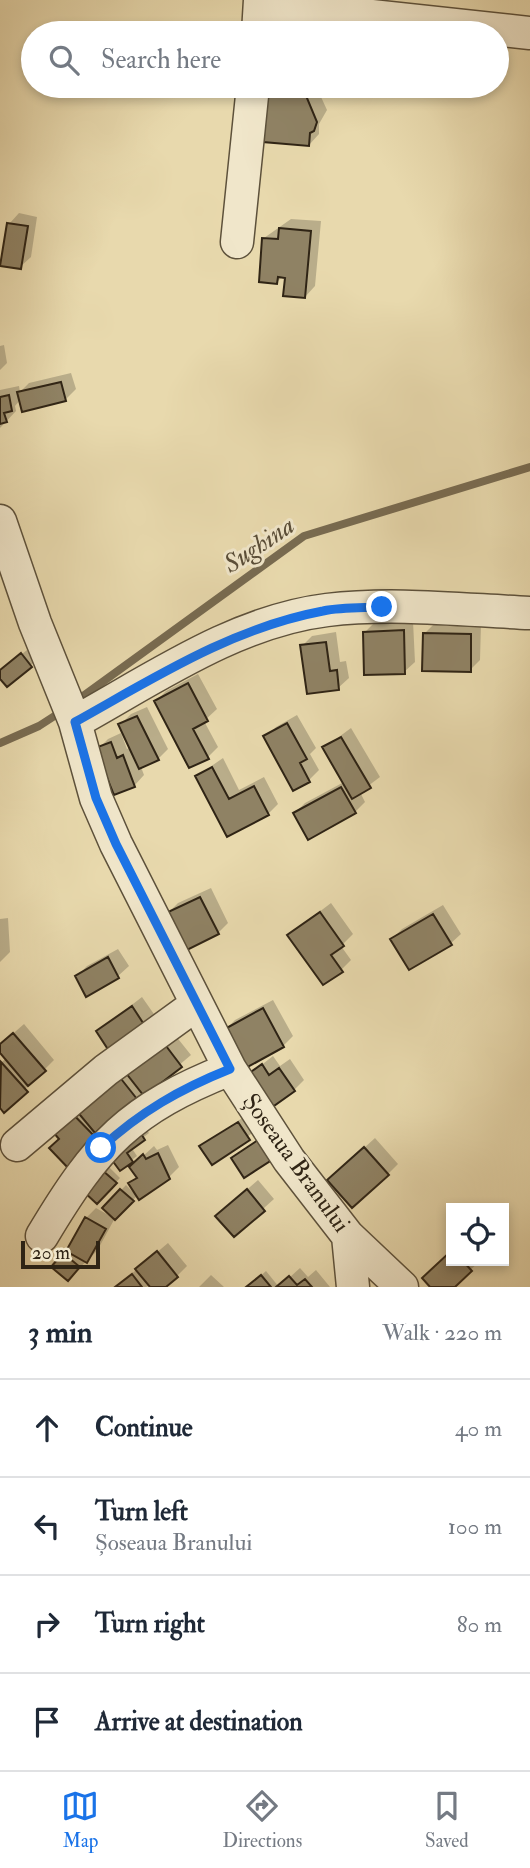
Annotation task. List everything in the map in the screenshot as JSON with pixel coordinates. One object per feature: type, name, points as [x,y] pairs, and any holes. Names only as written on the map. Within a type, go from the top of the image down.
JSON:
[{"type":"street","points":[[260,13],[368,21]]},
{"type":"street","points":[[509,31],[530,33]]},
{"type":"street","points":[[237,242],[252,98]]},
{"type":"street","name":"Șoseaua Branului","points":[[0,522],[35,623],[75,722],[96,798],[116,844],[230,1069],[289,1160],[348,1236],[402,1287]]},
{"type":"street","points":[[75,722],[235,636],[279,621],[326,610],[382,607],[530,613]]},
{"type":"street","points":[[17,1145],[106,1070],[197,1004]]},
{"type":"street","points":[[42,1236],[76,1178],[128,1123],[187,1086],[230,1069]]},
{"type":"street","points":[[348,1236],[353,1287]]},
{"type":"building","points":[[266,98],[307,98],[317,122],[314,131],[310,133],[309,146],[263,142]]},
{"type":"building","points":[[7,223],[28,226],[21,269],[0,266]]},
{"type":"building","points":[[279,228],[311,231],[305,298],[283,296],[285,278],[278,277],[277,284],[259,282],[262,238],[278,239]]},
{"type":"building","points":[[61,382],[66,401],[22,412],[17,392]]},
{"type":"building","points":[[9,395],[12,411],[4,413],[7,422],[0,424],[0,397]]},
{"type":"building","points":[[404,630],[405,674],[364,675],[363,632]]},
{"type":"building","points":[[423,633],[471,634],[471,672],[422,671]]},
{"type":"building","points":[[326,642],[330,671],[337,670],[339,690],[307,694],[300,645]]},
{"type":"building","points":[[21,653],[32,667],[7,687],[0,679],[0,670]]},
{"type":"building","points":[[188,683],[208,721],[193,729],[209,759],[189,768],[154,701]]},
{"type":"building","points":[[137,716],[159,760],[139,769],[118,724]]},
{"type":"building","points":[[287,723],[307,759],[300,763],[310,782],[293,791],[263,736]]},
{"type":"building","points":[[341,737],[371,788],[352,799],[322,747]]},
{"type":"building","points":[[111,742],[117,758],[123,755],[135,787],[114,795],[95,748]]},
{"type":"building","points":[[212,767],[229,799],[254,786],[269,815],[227,837],[195,776]]},
{"type":"building","points":[[341,787],[356,813],[308,840],[293,813]]},
{"type":"building","points":[[200,897],[219,934],[185,951],[166,913]]},
{"type":"building","points":[[320,912],[344,946],[331,955],[343,972],[323,985],[287,935]]},
{"type":"building","points":[[433,914],[452,945],[409,970],[390,939]]},
{"type":"building","points":[[108,957],[119,978],[86,997],[75,976]]},
{"type":"building","points":[[132,1006],[147,1029],[111,1054],[96,1031]]},
{"type":"building","points":[[263,1008],[284,1047],[244,1069],[223,1030]]},
{"type":"building","points":[[13,1033],[46,1071],[28,1086],[0,1053],[0,1044]]},
{"type":"building","points":[[160,1038],[182,1067],[144,1096],[122,1068]]},
{"type":"building","points":[[1,1062],[28,1092],[4,1113],[0,1108]]},
{"type":"building","points":[[262,1064],[269,1075],[279,1068],[295,1091],[271,1108],[248,1074]]},
{"type":"building","points":[[118,1075],[137,1099],[95,1133],[75,1109]]},
{"type":"building","points":[[67,1108],[101,1143],[71,1171],[49,1148],[59,1139],[48,1126]]},
{"type":"building","points":[[238,1122],[250,1140],[212,1165],[199,1146]]},
{"type":"building","points":[[138,1129],[145,1140],[127,1153],[133,1162],[120,1171],[106,1152]]},
{"type":"building","points":[[261,1138],[275,1158],[244,1178],[231,1158]]},
{"type":"building","points":[[364,1147],[389,1175],[352,1208],[327,1180]]},
{"type":"building","points":[[158,1153],[170,1179],[139,1200],[128,1183],[137,1178],[129,1167],[143,1154],[146,1159]]},
{"type":"building","points":[[102,1170],[117,1183],[97,1204],[83,1191]]},
{"type":"building","points":[[120,1189],[134,1201],[115,1220],[102,1208]]},
{"type":"building","points":[[247,1189],[265,1211],[234,1237],[215,1216]]},
{"type":"building","points":[[85,1217],[106,1229],[87,1263],[66,1251]]},
{"type":"building","points":[[157,1251],[178,1277],[166,1287],[150,1287],[135,1269]]},
{"type":"building","points":[[63,1253],[80,1267],[68,1281],[51,1267]]},
{"type":"building","points":[[446,1256],[446,1266],[468,1266],[472,1271],[455,1287],[430,1287],[422,1278]]},
{"type":"building","points":[[132,1274],[142,1287],[115,1287]]},
{"type":"building","points":[[261,1275],[271,1287],[246,1287]]},
{"type":"building","points":[[289,1276],[297,1285],[305,1279],[312,1287],[276,1287]]},
{"type":"waterway","name":"Sughina","points":[[79,699],[304,536],[530,467]]},
{"type":"waterway","name":"Sughina","points":[[0,743],[39,726],[56,715]]},
{"type":"route","points":[[101,1148],[147,1109],[187,1086],[230,1069],[116,844],[96,798],[75,722],[235,636],[279,621],[326,610],[382,607]]}]
